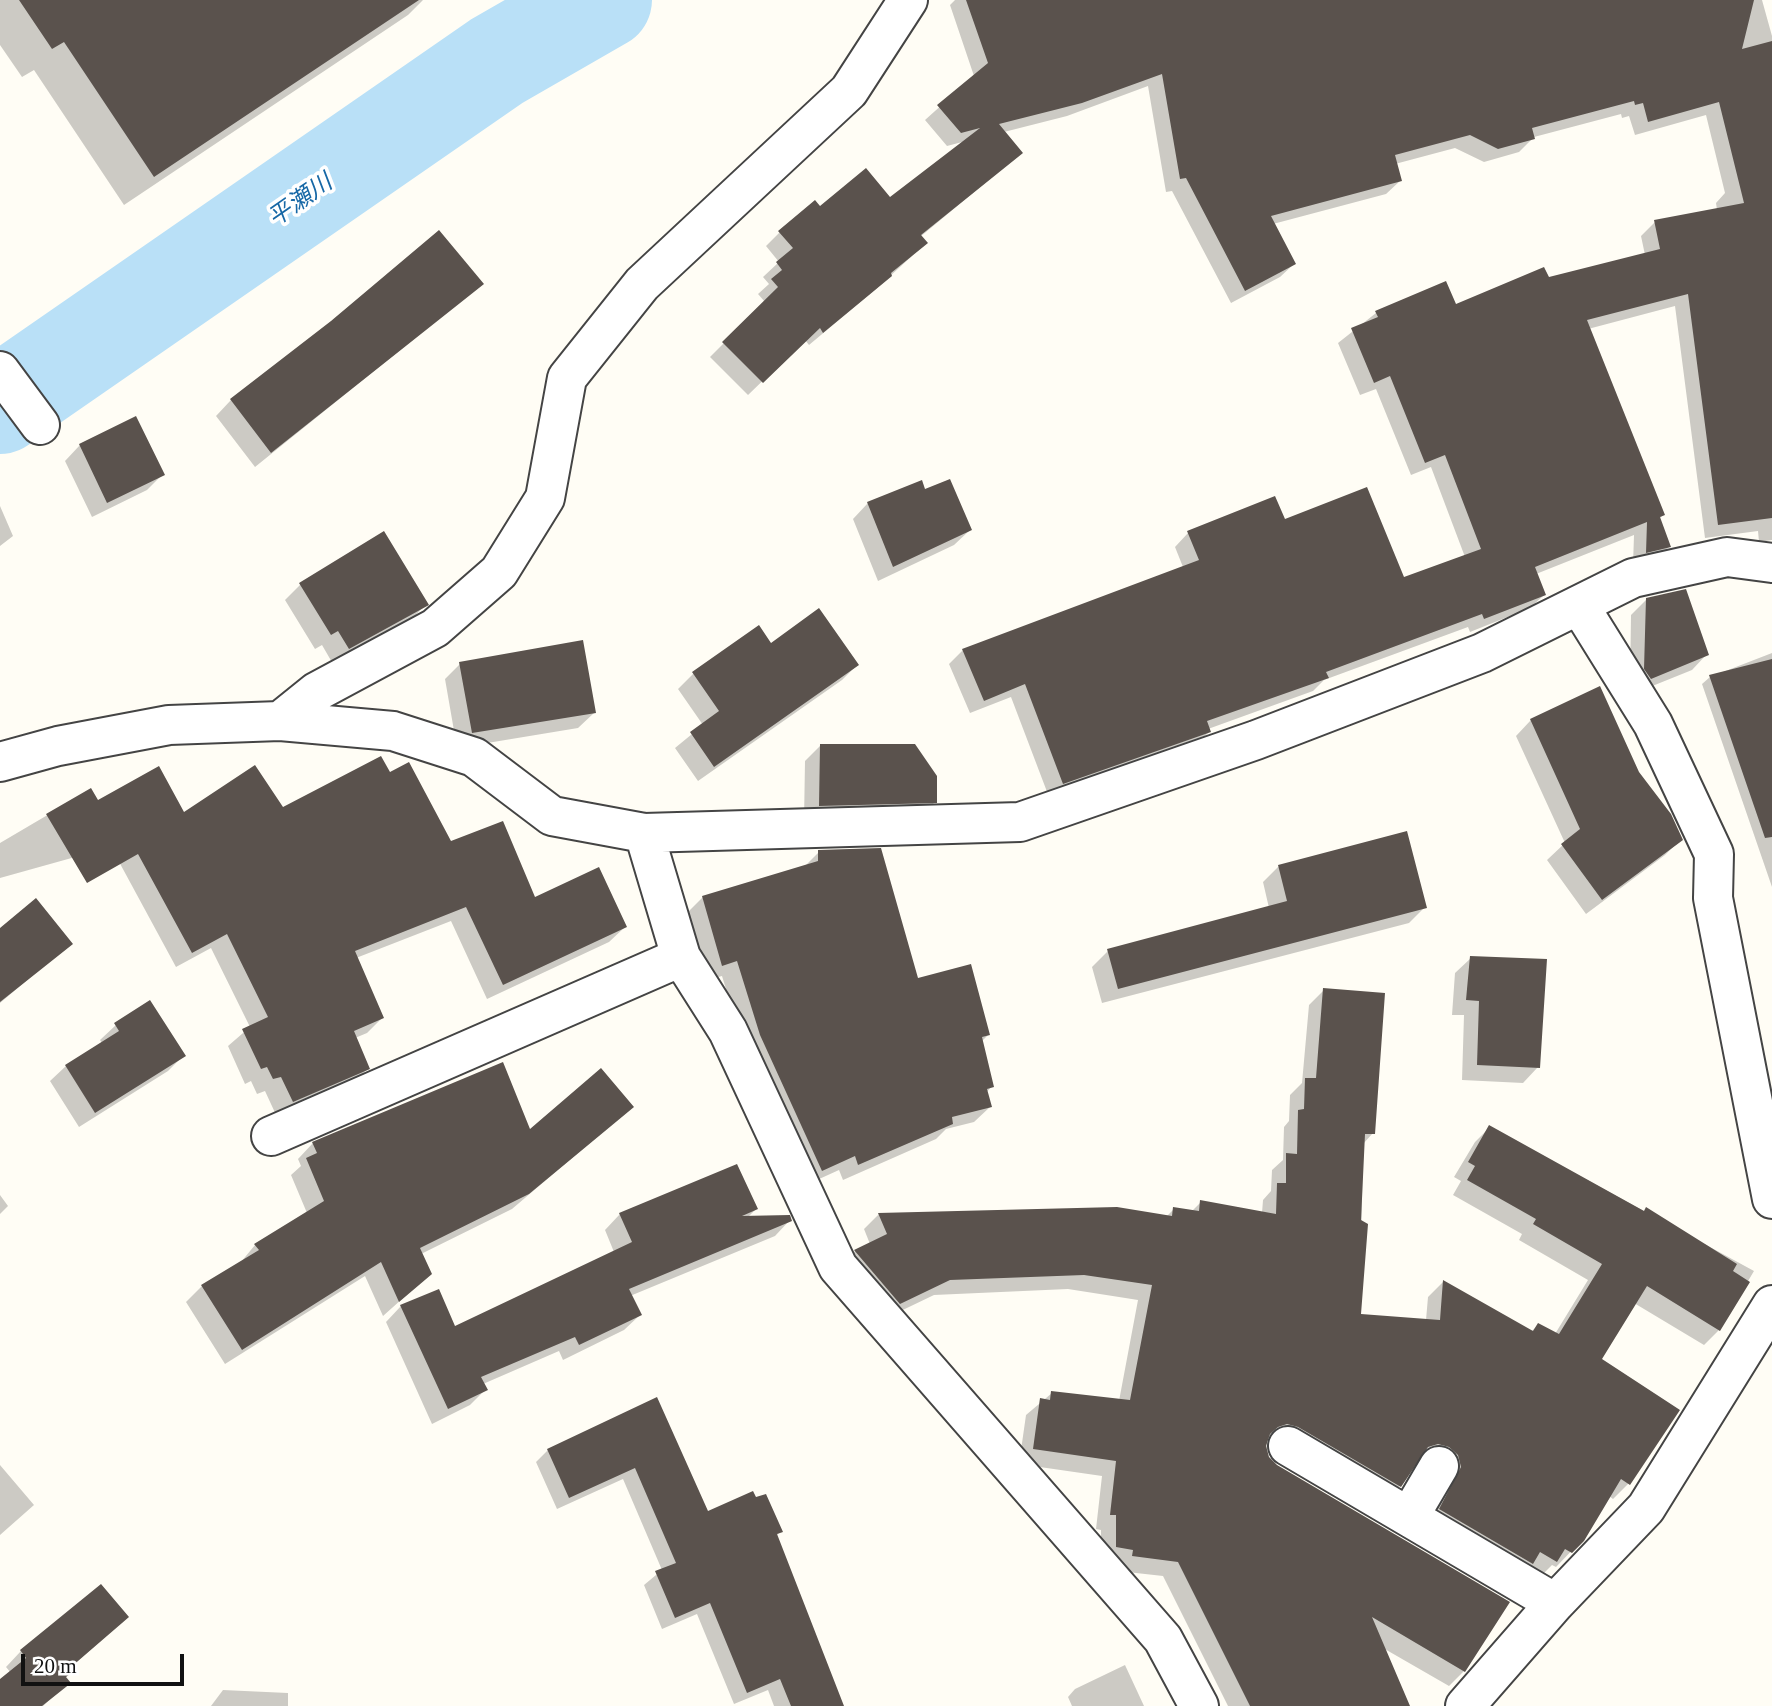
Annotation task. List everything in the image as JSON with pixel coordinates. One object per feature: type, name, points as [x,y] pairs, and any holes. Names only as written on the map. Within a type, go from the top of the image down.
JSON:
[{"type":"street","points":[[280,720],[316,692],[435,628],[499,572],[545,498],[567,378],[642,284],[849,90],[908,0]]},
{"type":"street","points":[[0,371],[34,418]]},
{"type":"street","points":[[0,762],[58,746],[169,725],[280,720],[393,731],[474,757],[551,816],[644,833],[1020,822],[1256,740],[1482,653],[1633,578],[1727,557],[1772,564]]},
{"type":"street","points":[[1578,605],[1653,724],[1714,854],[1713,898],[1772,1199]]},
{"type":"street","points":[[644,833],[681,957],[728,1031],[838,1267],[1163,1639],[1199,1706]]},
{"type":"street","points":[[271,1136],[681,957]]},
{"type":"street","points":[[1465,1706],[1555,1603],[1646,1508],[1772,1305]]},
{"type":"street","points":[[1288,1446],[1555,1603]]},
{"type":"street","points":[[1409,1517],[1439,1466]]},
{"type":"building","points":[[19,0],[419,0],[154,177],[64,42],[52,49]]},
{"type":"building","points":[[966,0],[1754,0],[1742,49],[1772,41],[1772,518],[1718,525],[1688,294],[1587,320],[1665,515],[1660,517],[1671,547],[1646,553],[1647,522],[1535,567],[1546,595],[1484,619],[1482,614],[1326,672],[1329,678],[1207,721],[1211,732],[1063,784],[1025,684],[984,701],[962,649],[1199,560],[1187,531],[1275,496],[1285,519],[1367,487],[1404,577],[1481,549],[1445,455],[1425,463],[1390,376],[1374,383],[1351,328],[1378,317],[1375,311],[1446,281],[1456,304],[1544,267],[1549,277],[1660,249],[1654,220],[1744,203],[1719,102],[1648,122],[1643,103],[1635,105],[1634,101],[1532,128],[1535,139],[1498,149],[1470,135],[1395,155],[1402,181],[1271,216],[1296,264],[1245,291],[1186,178],[1180,179],[1162,74],[1082,103],[999,124],[1023,153],[921,235],[928,243],[823,333],[820,328],[763,383],[722,342],[778,287],[771,279],[782,270],[776,262],[793,248],[778,231],[815,200],[820,206],[866,168],[890,197],[980,128],[961,133],[937,105],[988,63]]},
{"type":"building","points":[[439,230],[484,284],[271,453],[230,399],[331,321]]},
{"type":"building","points":[[136,416],[165,475],[107,503],[79,444]]},
{"type":"building","points":[[950,479],[972,530],[893,567],[867,502],[922,480],[925,489]]},
{"type":"building","points":[[384,531],[429,605],[349,649],[338,631],[331,635],[299,583]]},
{"type":"building","points":[[1686,589],[1709,655],[1651,679],[1644,669],[1646,598]]},
{"type":"building","points":[[819,608],[859,665],[714,767],[690,732],[719,711],[692,672],[759,625],[771,643]]},
{"type":"building","points":[[583,640],[596,713],[472,733],[459,662]]},
{"type":"building","points":[[1772,659],[1772,837],[1765,838],[1709,675]]},
{"type":"building","points":[[1600,686],[1639,772],[1671,814],[1683,840],[1602,900],[1561,844],[1580,829],[1530,719]]},
{"type":"building","points":[[820,744],[915,744],[937,776],[937,803],[819,806]]},
{"type":"building","points":[[381,756],[390,772],[409,762],[451,841],[503,821],[535,897],[599,867],[627,927],[503,985],[466,907],[355,951],[384,1018],[354,1031],[370,1069],[293,1102],[281,1077],[273,1079],[267,1067],[261,1069],[242,1029],[268,1017],[227,934],[192,953],[138,854],[87,883],[46,814],[91,788],[98,800],[159,766],[184,812],[255,765],[283,807]]},
{"type":"building","points":[[1407,831],[1427,908],[1118,989],[1107,949],[1287,901],[1278,865]]},
{"type":"building","points":[[881,848],[918,978],[971,964],[990,1035],[982,1037],[994,1087],[987,1089],[992,1107],[952,1117],[953,1124],[858,1165],[855,1156],[822,1171],[760,1035],[737,961],[722,966],[702,896],[818,861],[818,850]]},
{"type":"building","points":[[36,898],[73,944],[0,1002],[0,928]]},
{"type":"building","points":[[1470,956],[1547,959],[1540,1068],[1477,1065],[1479,1001],[1466,1000]]},
{"type":"building","points":[[1323,988],[1385,993],[1375,1134],[1365,1134],[1361,1220],[1368,1224],[1361,1314],[1440,1320],[1443,1280],[1533,1331],[1538,1323],[1559,1334],[1602,1264],[1533,1224],[1536,1219],[1467,1180],[1475,1166],[1468,1162],[1489,1125],[1644,1211],[1646,1207],[1737,1264],[1733,1271],[1750,1282],[1720,1331],[1647,1286],[1602,1359],[1680,1410],[1630,1485],[1621,1479],[1584,1541],[1572,1553],[1565,1549],[1557,1562],[1540,1552],[1533,1564],[1439,1509],[1461,1467],[1458,1455],[1449,1447],[1438,1444],[1428,1447],[1401,1487],[1298,1427],[1287,1424],[1270,1434],[1266,1446],[1269,1457],[1277,1465],[1510,1602],[1465,1672],[1372,1617],[1410,1706],[1250,1706],[1178,1562],[1132,1556],[1133,1550],[1116,1547],[1116,1515],[1110,1515],[1116,1461],[1033,1449],[1040,1398],[1050,1400],[1051,1391],[1130,1400],[1152,1285],[1084,1275],[950,1280],[900,1304],[854,1250],[887,1234],[878,1213],[1117,1207],[1172,1216],[1173,1207],[1199,1211],[1200,1200],[1276,1214],[1277,1183],[1286,1183],[1286,1153],[1297,1154],[1298,1110],[1304,1109],[1305,1078],[1316,1078]]},
{"type":"building","points":[[150,1000],[186,1056],[95,1113],[65,1065],[119,1031],[114,1023]]},
{"type":"building","points":[[503,1062],[530,1129],[601,1068],[634,1107],[529,1194],[420,1248],[432,1274],[399,1302],[381,1262],[242,1350],[201,1285],[259,1250],[254,1244],[324,1201],[306,1158],[317,1153],[312,1142]]},
{"type":"building","points":[[737,1164],[758,1209],[742,1216],[790,1215],[792,1221],[629,1289],[642,1315],[579,1345],[575,1337],[481,1377],[488,1390],[448,1409],[400,1305],[439,1289],[455,1326],[632,1242],[619,1213]]},
{"type":"building","points":[[657,1397],[708,1511],[753,1491],[756,1497],[766,1494],[783,1532],[777,1534],[844,1706],[791,1706],[780,1679],[747,1693],[710,1603],[675,1618],[655,1571],[676,1563],[635,1468],[569,1498],[547,1449]]},
{"type":"building","points":[[101,1584],[129,1617],[71,1667],[74,1671],[66,1677],[71,1683],[42,1706],[0,1706],[0,1679],[26,1658],[20,1650]]},
{"type":"waterway","name":"平瀬川","points":[[0,405],[497,61],[603,0]]}]
